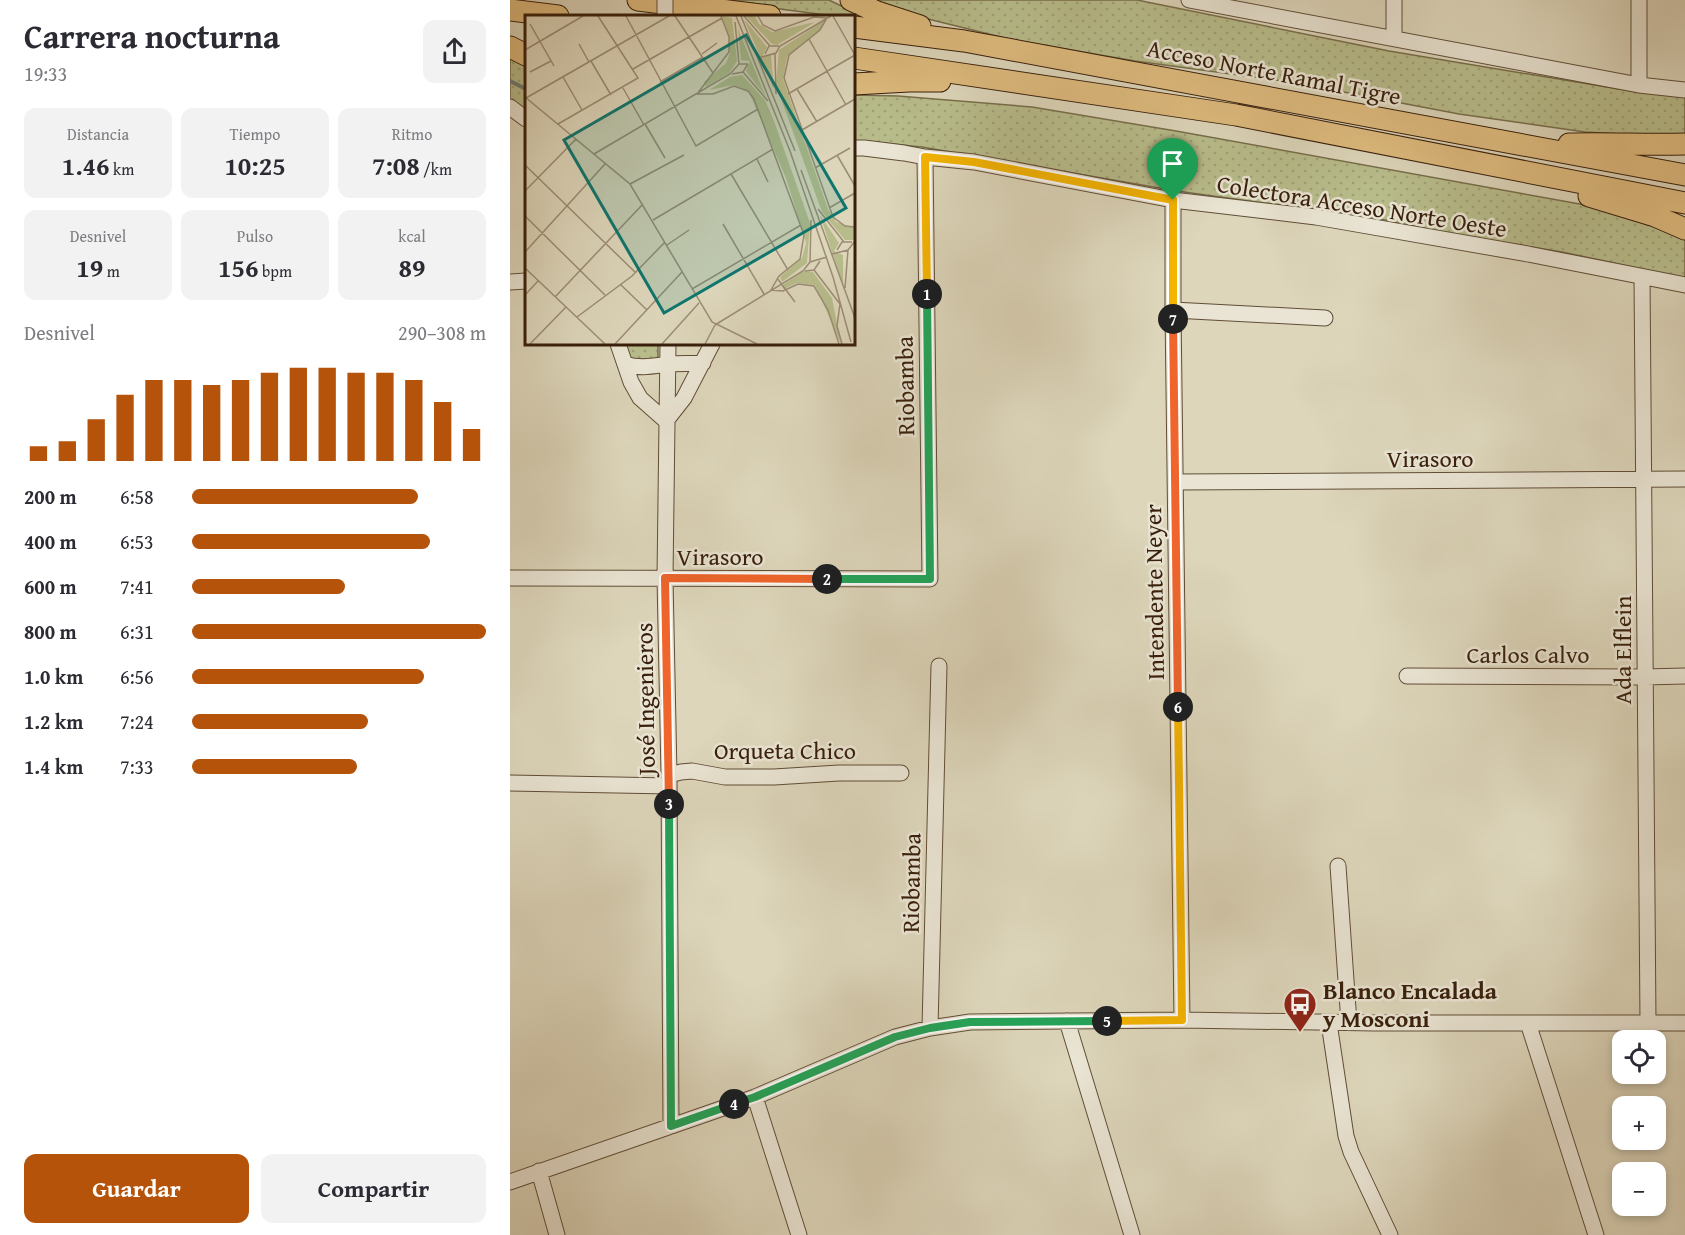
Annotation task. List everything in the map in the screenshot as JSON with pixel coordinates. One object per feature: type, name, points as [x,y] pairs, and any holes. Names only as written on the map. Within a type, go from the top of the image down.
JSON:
[{"type":"highway","points":[[638,0],[762,15]]},
{"type":"highway","points":[[851,0],[878,12],[964,41]]},
{"type":"highway","points":[[510,10],[550,15]]},
{"type":"highway","name":"Acceso Norte Ramal Tigre","points":[[855,27],[964,41],[1685,175]]},
{"type":"highway","points":[[510,47],[525,54]]},
{"type":"highway","name":"Acceso Norte Ramal Tigre","points":[[855,58],[1236,115],[1685,203]]},
{"type":"highway","points":[[855,84],[909,81],[1013,81]]},
{"type":"highway","points":[[1527,145],[1685,144]]},
{"type":"highway","points":[[1474,161],[1655,216],[1685,229]]},
{"type":"street","points":[[1189,0],[1639,85],[1685,90]]},
{"type":"street","points":[[1394,0],[1394,38]]},
{"type":"street","points":[[1639,0],[1639,85]]},
{"type":"street","points":[[510,107],[525,118]]},
{"type":"street","name":"Colectora Acceso Norte Oeste","points":[[855,148],[974,162],[1173,200],[1316,217],[1528,254],[1685,285]]},
{"type":"street","name":"Riobamba","points":[[925,157],[930,579]]},
{"type":"street","name":"Intendente Neyer","points":[[1173,200],[1182,1020]]},
{"type":"street","name":"Ada Elflein","points":[[1642,277],[1648,1022]]},
{"type":"street","points":[[510,282],[525,281]]},
{"type":"street","points":[[1173,310],[1325,318]]},
{"type":"street","points":[[618,345],[631,382],[640,398],[666,421],[684,398],[712,345]]},
{"type":"street","name":"José Ingenieros","points":[[668,345],[665,578],[671,1126]]},
{"type":"street","points":[[625,364],[646,368],[668,364],[703,363]]},
{"type":"street","name":"Virasoro","points":[[1175,482],[1685,479]]},
{"type":"street","name":"Virasoro","points":[[510,578],[930,579]]},
{"type":"street","name":"Riobamba","points":[[930,1028],[939,666]]},
{"type":"street","name":"Carlos Calvo","points":[[1407,676],[1685,676]]},
{"type":"street","name":"Orqueta Chico","points":[[510,783],[669,781],[681,772],[692,771],[725,777],[901,773]]},
{"type":"street","points":[[1338,866],[1349,1023]]},
{"type":"street","points":[[510,1182],[755,1097],[895,1037],[930,1028],[970,1022],[1182,1020],[1329,1023],[1685,1023]]},
{"type":"street","points":[[1067,1022],[1132,1235]]},
{"type":"street","points":[[1329,1023],[1346,1136],[1351,1152],[1390,1235]]},
{"type":"street","points":[[1528,1023],[1596,1235]]},
{"type":"street","points":[[755,1097],[799,1235]]},
{"type":"street","points":[[539,1171],[557,1235]]},
{"type":"green space","points":[[711,0],[829,0],[875,22],[855,19],[855,15],[826,15]]},
{"type":"green space","points":[[868,0],[1137,0],[1389,51],[1637,92],[1685,97],[1685,134],[1638,135],[1585,132],[1459,114],[1291,82],[1135,61],[1009,39],[920,17]]},
{"type":"green space","points":[[510,59],[525,64],[525,114],[510,103]]},
{"type":"green space","points":[[855,95],[898,96],[1032,107],[1176,131],[1602,208],[1685,238],[1685,280],[1562,252],[1446,233],[1357,214],[1177,191],[922,147],[855,142]]},
{"type":"green space","points":[[624,345],[658,345],[658,358],[635,363],[627,355]]},
{"type":"waterway","points":[[510,81],[525,88]]},
{"type":"place","name":"Blanco Encalada y Mosconi","points":[[1300,1033]]},
{"type":"route","points":[[925,157],[974,162],[1173,200],[1182,1020],[970,1022],[930,1028],[895,1037],[755,1097],[671,1126],[665,578],[930,579],[925,157]]}]
